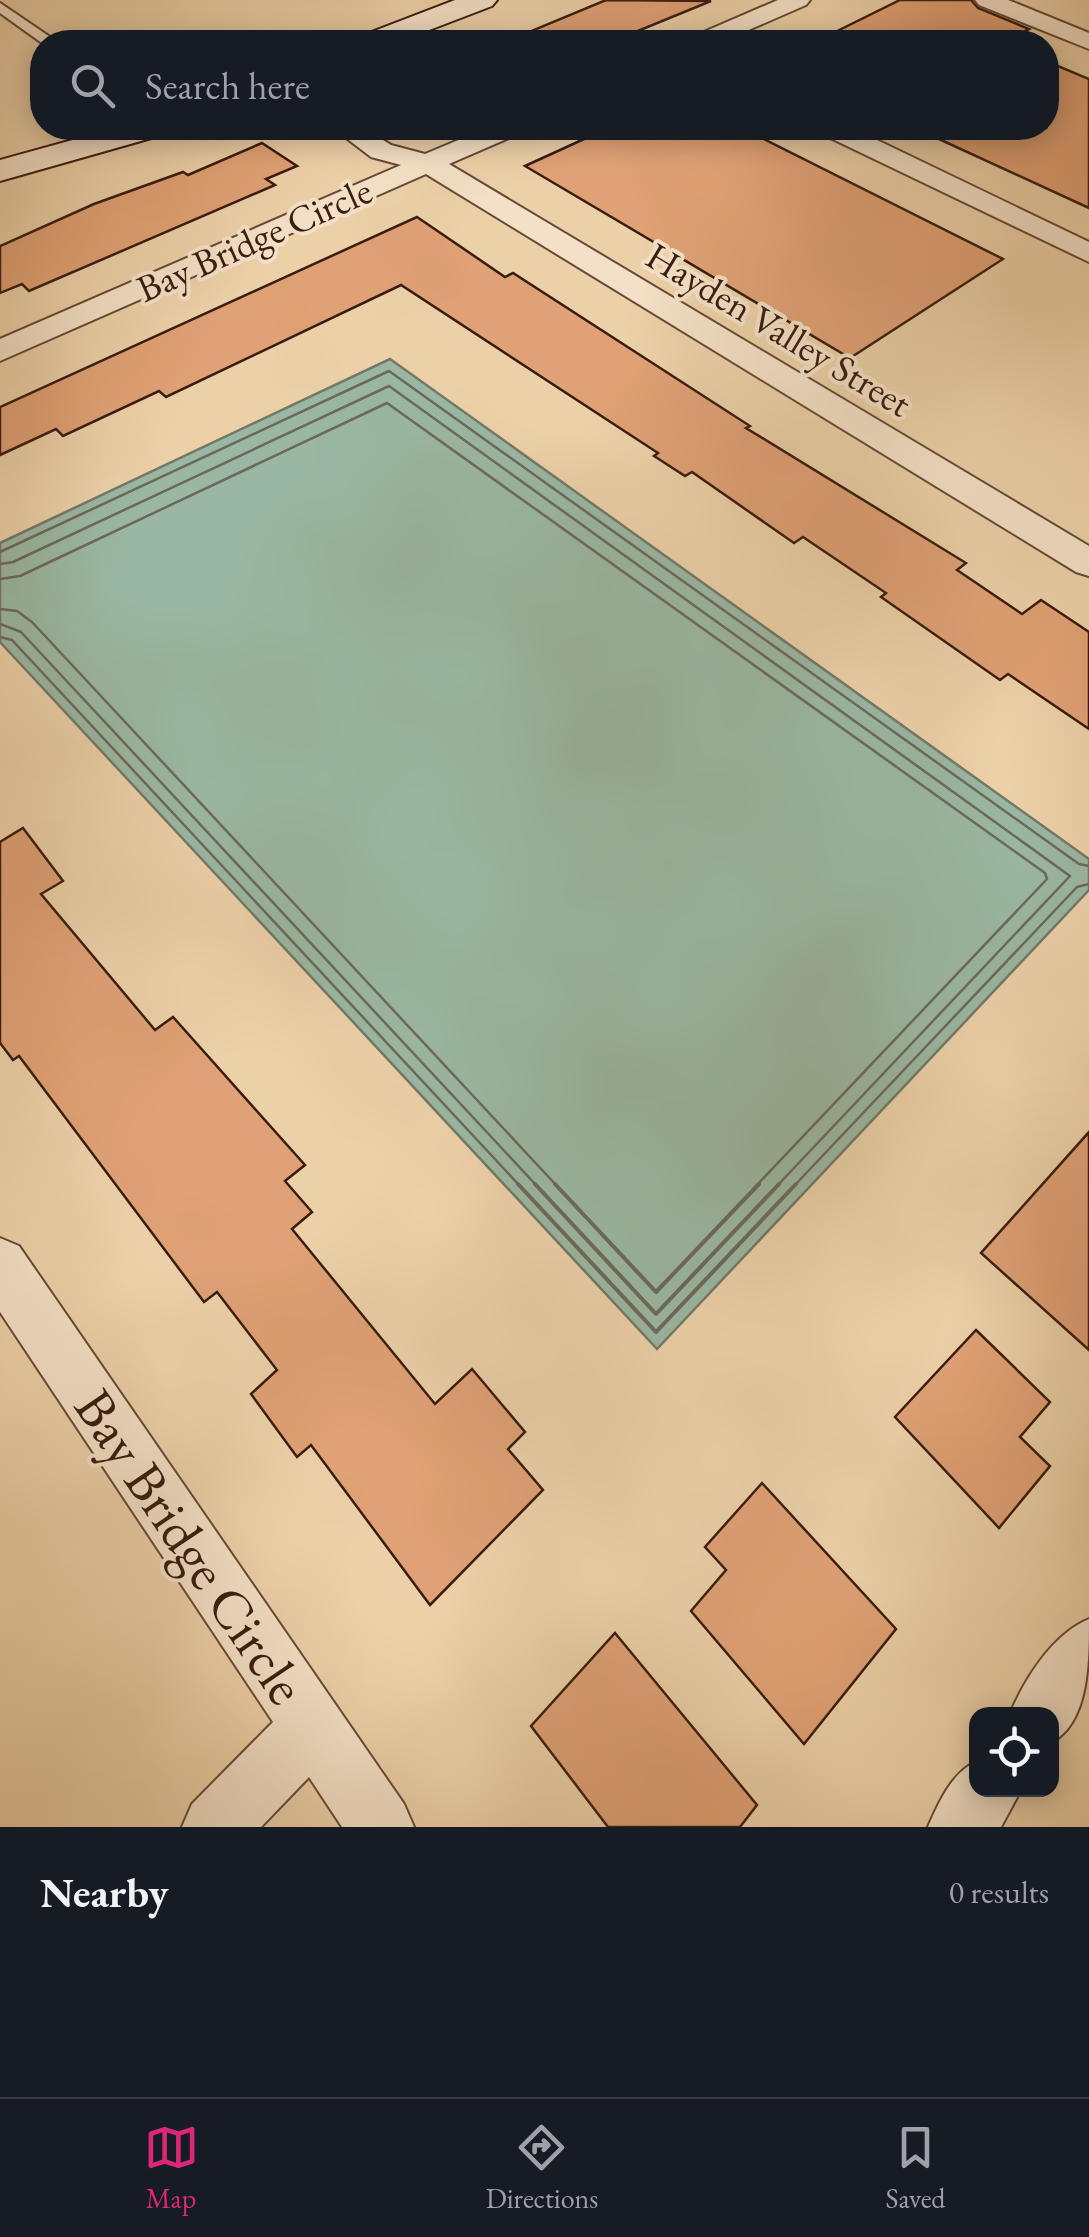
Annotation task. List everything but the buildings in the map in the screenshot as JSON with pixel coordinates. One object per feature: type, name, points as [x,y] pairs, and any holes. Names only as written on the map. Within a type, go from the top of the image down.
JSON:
[{"type":"main road","points":[[403,30],[482,0]]},
{"type":"main road","points":[[0,171],[96,140]]},
{"type":"street","points":[[729,30],[798,0]]},
{"type":"street","points":[[987,0],[1089,42]]},
{"type":"street","name":"Hayden Valley Street","points":[[365,140],[381,150],[427,163],[1089,562]]},
{"type":"street","name":"Hayden Valley Street","points":[[417,140],[427,163]]},
{"type":"street","name":"Bay Bridge Circle","points":[[0,351],[480,140]]},
{"type":"street","points":[[857,140],[1089,253]]},
{"type":"street","name":"Bay Bridge Circle","points":[[0,1265],[381,1827]]},
{"type":"street","points":[[1047,1707],[1089,1650]]},
{"type":"street","points":[[215,1827],[314,1727]]},
{"type":"street","points":[[961,1827],[983,1797]]},
{"type":"lane","points":[[0,7],[32,30]]},
{"type":"water","points":[[390,359],[1089,859],[1089,890],[657,1349],[0,642],[0,543]]}]
